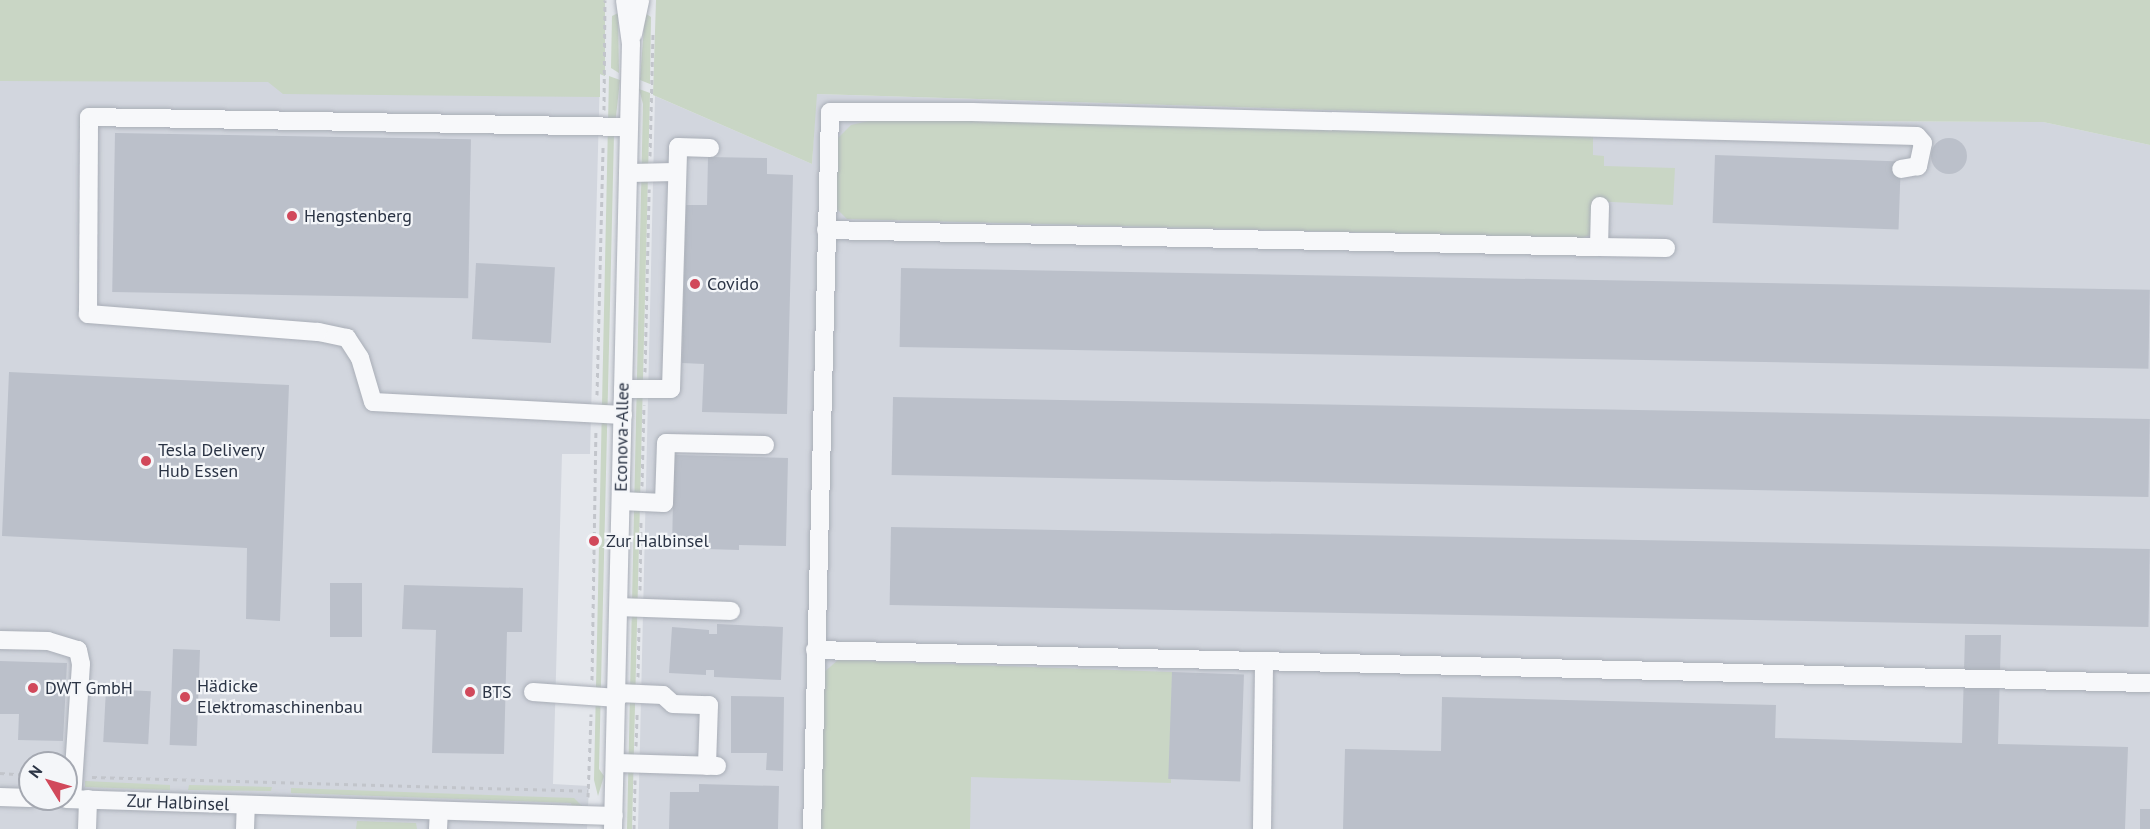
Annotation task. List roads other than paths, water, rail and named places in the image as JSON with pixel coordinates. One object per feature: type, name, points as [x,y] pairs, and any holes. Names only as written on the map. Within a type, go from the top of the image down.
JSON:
[{"type":"street","name":"Econova-Allee","points":[[614,823],[631,44],[625,0]]},
{"type":"street","name":"Econova-Allee","points":[[631,44],[640,0]]},
{"type":"street","points":[[812,829],[830,112],[972,112],[1917,136],[1923,143],[1918,166],[1901,169]]},
{"type":"street","points":[[623,415],[373,402],[360,358],[347,338],[318,332],[88,314],[89,117],[629,127]]},
{"type":"street","points":[[623,389],[671,389],[678,147],[710,148]]},
{"type":"street","points":[[628,173],[677,172]]},
{"type":"street","points":[[1599,247],[1600,206]]},
{"type":"street","points":[[826,230],[1666,248]]},
{"type":"street","points":[[621,501],[664,503],[666,443],[765,445]]},
{"type":"street","points":[[619,607],[731,611]]},
{"type":"street","points":[[0,640],[48,641],[78,650],[81,664],[75,751]]},
{"type":"street","points":[[815,650],[2150,683]]},
{"type":"street","points":[[1262,829],[1263,662]]},
{"type":"street","points":[[533,692],[663,695],[673,704],[709,705],[712,766],[617,763]]},
{"type":"street","points":[[0,797],[18,798]]},
{"type":"street","name":"Zur Halbinsel","points":[[78,799],[439,811],[614,823]]},
{"type":"street","points":[[245,829],[246,805]]},
{"type":"street","points":[[78,806],[87,829]]},
{"type":"street","points":[[438,829],[439,811]]},
{"type":"place","name":"Hengstenberg","points":[[292,216]]},
{"type":"place","name":"Covido","points":[[695,284]]},
{"type":"place","name":"Tesla Delivery Hub Essen","points":[[146,461]]},
{"type":"place","name":"Zur Halbinsel","points":[[594,541]]},
{"type":"place","name":"DWT GmbH","points":[[33,688]]},
{"type":"place","name":"BTS","points":[[470,692]]},
{"type":"place","name":"Hädicke Elektromaschinenbau","points":[[185,697]]}]
